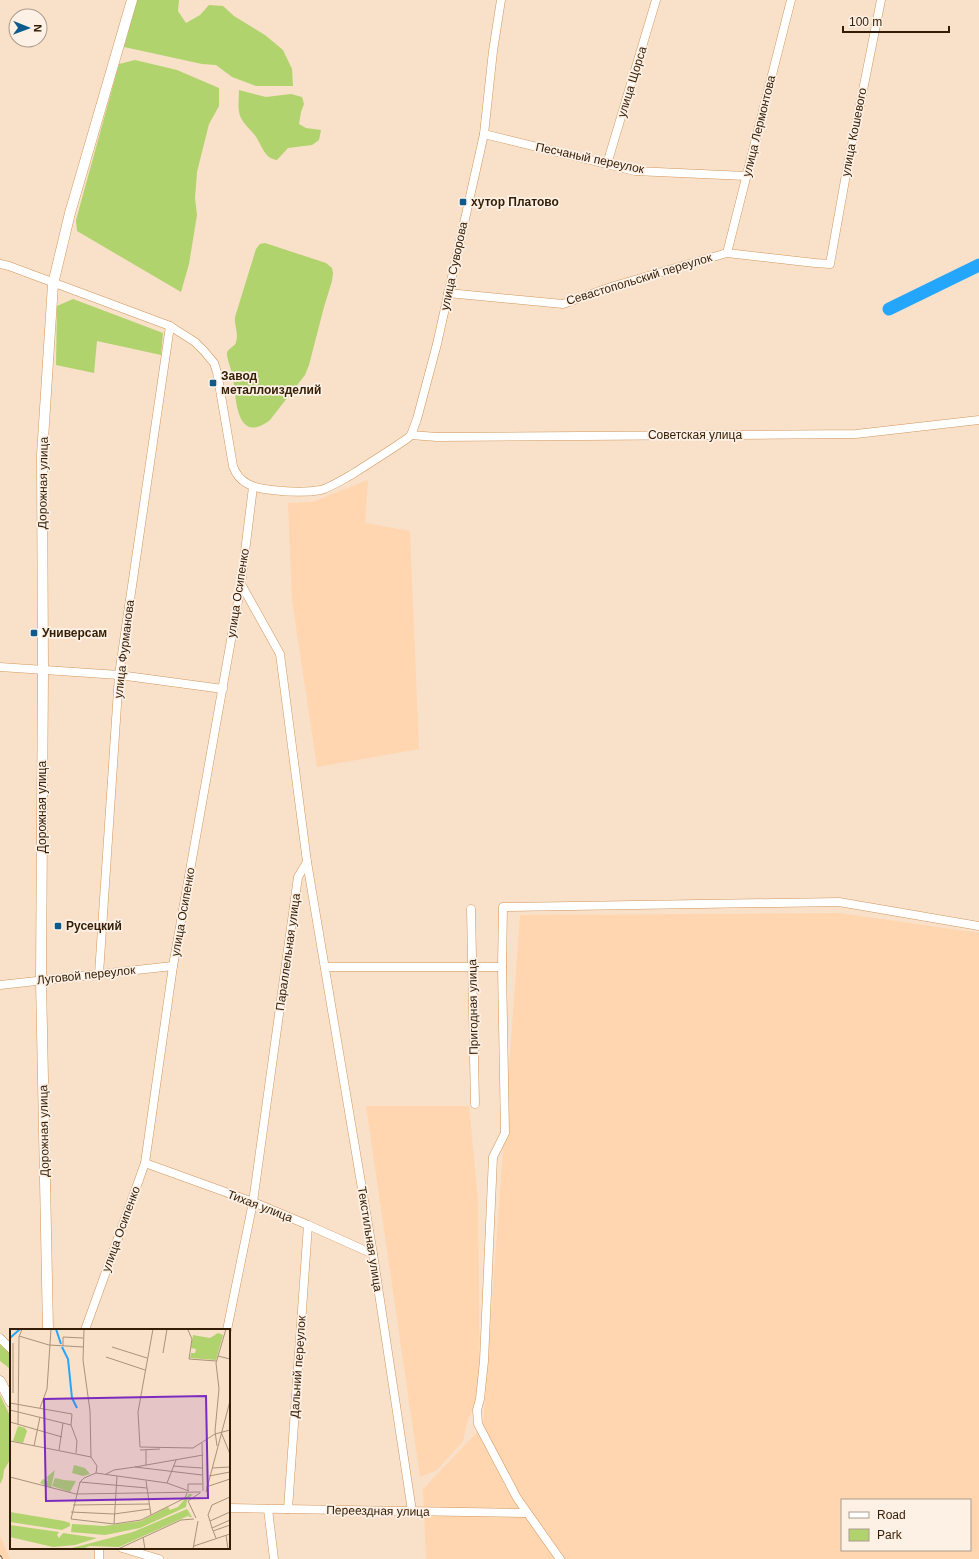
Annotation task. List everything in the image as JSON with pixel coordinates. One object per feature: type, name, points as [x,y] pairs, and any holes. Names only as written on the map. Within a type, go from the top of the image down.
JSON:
[{"type":"main road","name":"Дорожная улица","points":[[48,1329],[41,980],[42,455],[53,284],[70,213],[132,0]]},
{"type":"main road","points":[[0,1381],[10,1400]]},
{"type":"street","name":"улица Суворова","points":[[411,435],[427,387],[484,134],[493,51],[502,0]]},
{"type":"street","name":"улица Щорса","points":[[607,164],[656,0]]},
{"type":"street","name":"улица Лермонтова","points":[[727,253],[791,0]]},
{"type":"street","name":"улица Кошевого","points":[[830,264],[846,172],[880,0]]},
{"type":"street","name":"Песчаный переулок","points":[[484,134],[635,171],[746,176]]},
{"type":"street","name":"Севастопольский переулок","points":[[448,293],[563,304],[614,286],[727,253],[830,264]]},
{"type":"street","points":[[0,264],[9,266],[53,284],[170,326],[195,342],[214,363],[217,372],[233,466],[236,474],[241,480],[253,487],[294,492],[322,490],[376,460],[411,435]]},
{"type":"street","name":"улица Фурманова","points":[[99,974],[119,675],[170,326]]},
{"type":"street","name":"Советская улица","points":[[411,435],[437,438],[856,434],[979,420]]},
{"type":"street","name":"улица Осипенко","points":[[85,1329],[145,1163],[173,966],[241,584],[253,487]]},
{"type":"street","points":[[241,584],[280,654],[307,862]]},
{"type":"street","points":[[0,667],[119,675],[223,688]]},
{"type":"street","name":"Текстильная улица","points":[[307,862],[326,967],[373,1254],[412,1512]]},
{"type":"street","name":"Параллельная улица","points":[[227,1329],[253,1202],[298,877],[307,862]]},
{"type":"street","points":[[560,1559],[526,1513],[481,1431],[477,1417],[484,1361],[493,1156],[505,1133],[502,967],[503,907],[839,902],[979,926]]},
{"type":"street","name":"Пригодная улица","points":[[471,910],[475,1104]]},
{"type":"street","name":"Луговой переулок","points":[[0,984],[173,966]]},
{"type":"street","points":[[326,967],[502,967]]},
{"type":"street","name":"Тихая улица","points":[[145,1163],[253,1202],[373,1254]]},
{"type":"street","name":"Дальний переулок","points":[[288,1509],[308,1225]]},
{"type":"street","points":[[0,1338],[10,1348]]},
{"type":"street","name":"Переездная улица","points":[[230,1508],[526,1513]]},
{"type":"street","points":[[268,1509],[274,1559]]},
{"type":"street","points":[[125,1549],[159,1559]]},
{"type":"shaded area","points":[[368,480],[365,523],[410,531],[419,749],[317,767],[292,600],[288,503],[312,502]]},
{"type":"shaded area","points":[[839,913],[979,933],[979,1559],[426,1559],[423,1489],[483,1426],[520,915]]},
{"type":"shaded area","points":[[366,1106],[469,1106],[478,1199],[480,1390],[467,1423],[463,1441],[437,1470],[420,1477]]},
{"type":"shaded area","points":[[0,1535],[10,1559],[0,1559]]},
{"type":"green space","points":[[137,0],[179,0],[178,11],[186,23],[200,15],[209,5],[223,6],[234,16],[265,35],[283,50],[292,69],[293,86],[256,86],[232,77],[216,65],[202,64],[124,47]]},
{"type":"green space","points":[[135,60],[177,70],[219,88],[219,106],[209,124],[197,172],[195,198],[197,215],[189,264],[181,292],[77,231],[76,220],[119,64]]},
{"type":"green space","points":[[239,90],[266,97],[291,94],[302,97],[304,104],[299,124],[306,128],[321,130],[319,140],[312,145],[288,148],[277,160],[272,159],[265,153],[256,136],[241,118],[239,108]]},
{"type":"green space","points":[[265,243],[326,263],[332,268],[333,273],[309,365],[305,375],[270,420],[259,426],[250,427],[244,423],[237,407],[233,377],[227,353],[236,342],[237,336],[235,317],[256,249],[260,244]]},
{"type":"green space","points":[[73,299],[163,333],[161,355],[97,341],[94,373],[56,365],[57,306]]},
{"type":"green space","points":[[0,1343],[10,1351],[10,1370],[0,1361]]},
{"type":"green space","points":[[0,1395],[10,1416],[10,1460],[4,1470],[3,1478],[0,1484]]},
{"type":"waterway","points":[[889,309],[979,265]]},
{"type":"place","name":"хутор Платово","points":[[463,202]]},
{"type":"place","name":"Завод металлоизделий","points":[[213,383]]},
{"type":"place","name":"Универсам","points":[[34,633]]},
{"type":"place","name":"Русецкий","points":[[58,926]]}]
